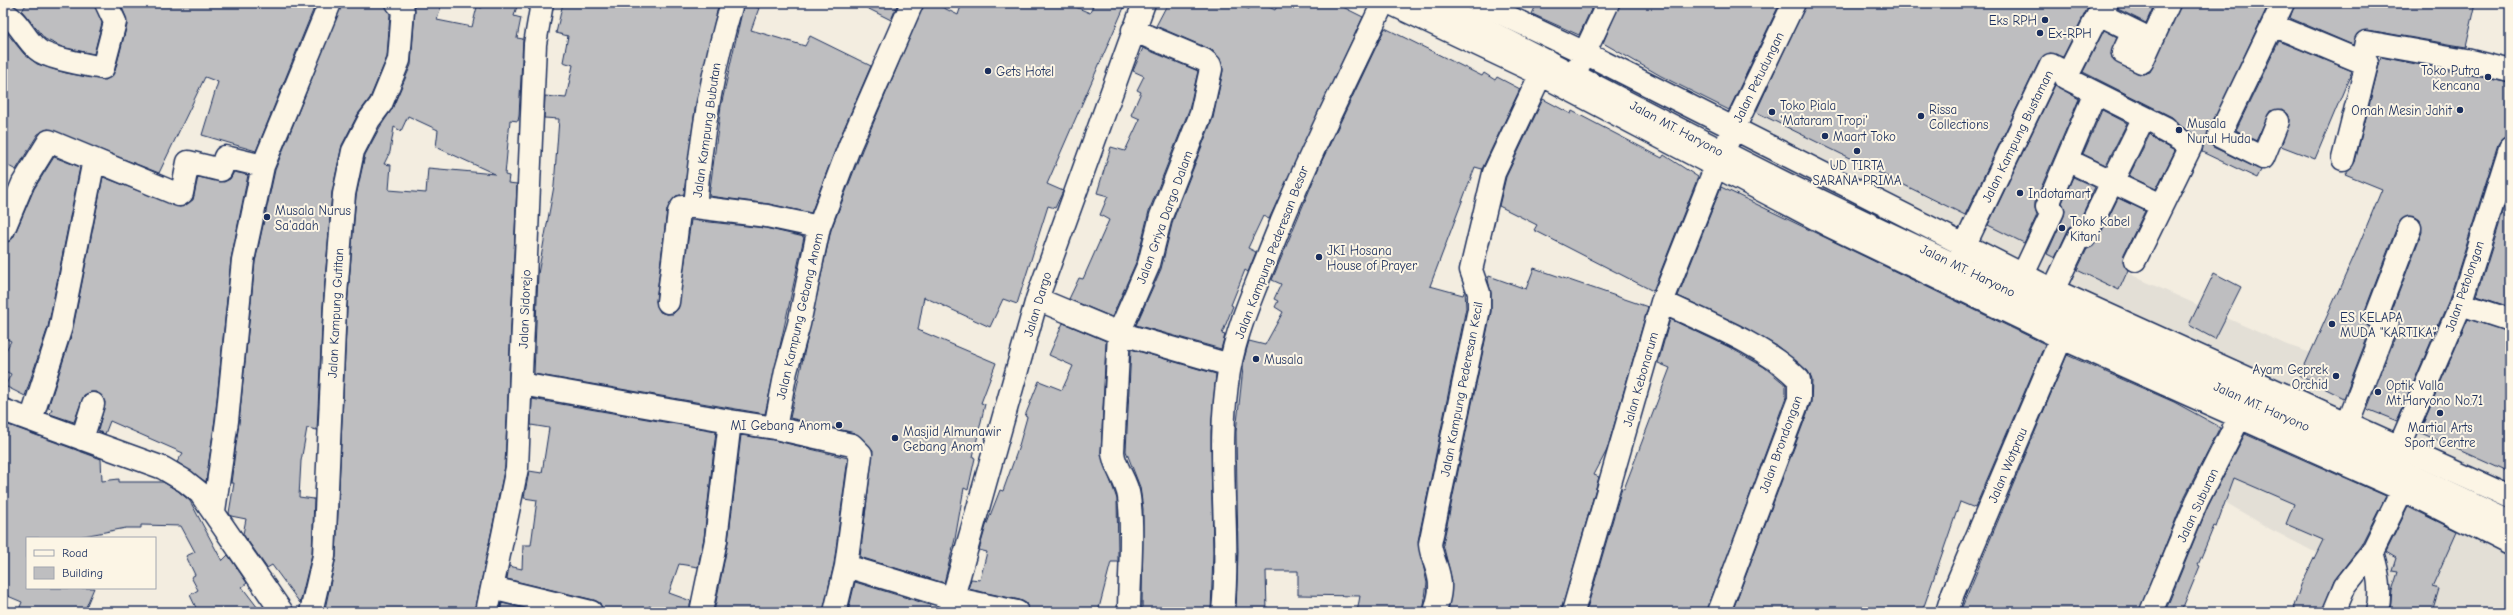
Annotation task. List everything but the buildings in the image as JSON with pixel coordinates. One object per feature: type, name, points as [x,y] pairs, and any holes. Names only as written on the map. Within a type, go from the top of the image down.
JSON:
[{"type":"street","points":[[3,13],[12,17],[35,47],[44,54],[103,68],[115,22],[106,3]]},
{"type":"street","points":[[214,511],[227,422],[243,260],[263,166],[330,3]]},
{"type":"street","name":"Jalan Kampung Gutitan","points":[[311,612],[324,556],[335,307],[344,194],[353,151],[368,120],[381,104],[399,60],[403,10],[397,3]]},
{"type":"street","name":"Jalan Sidorejo","points":[[487,612],[517,468],[535,44],[542,3]]},
{"type":"street","name":"Jalan Kampung Bubutan","points":[[732,3],[717,55],[698,166],[695,206],[767,216],[819,227]]},
{"type":"street","name":"Jalan Kampung Gebang Anom","points":[[775,428],[786,370],[799,324],[819,227],[850,144],[912,3]]},
{"type":"street","name":"Jalan Dargo","points":[[951,605],[1037,299],[1144,3]]},
{"type":"street","name":"Jalan Kampung Pederesan Besar","points":[[1223,612],[1227,572],[1223,498],[1224,426],[1230,365],[1238,335],[1279,226],[1314,144],[1382,3]]},
{"type":"street","points":[[1390,3],[1544,67],[1720,159]]},
{"type":"street","name":"Jalan MT. Haryono","points":[[1433,3],[1485,10],[1544,67],[1575,74],[1720,159],[1832,217],[1955,264],[2019,284],[2049,299],[2066,328],[2244,409],[2345,432],[2401,469],[2510,522]]},
{"type":"street","points":[[1575,74],[1608,3]]},
{"type":"street","name":"Jalan Petudungan","points":[[1720,159],[1794,3]]},
{"type":"street","points":[[2103,7],[2142,36],[2169,3]]},
{"type":"street","points":[[2278,121],[2263,158],[2219,136],[2283,3]]},
{"type":"street","name":"Jalan Kampung Bustaman","points":[[1955,264],[2051,65],[2068,74],[2103,7]]},
{"type":"street","points":[[1485,10],[1585,53],[1733,130],[1965,244],[2019,284],[2053,210],[2047,207],[2095,93]]},
{"type":"street","points":[[2273,25],[2367,63],[2343,159]]},
{"type":"street","name":"Jalan Griya Dargo Dalam","points":[[1129,612],[1130,498],[1123,476],[1114,460],[1113,452],[1119,334],[1149,264],[1161,216],[1202,114],[1211,69],[1210,65],[1204,60],[1133,30]]},
{"type":"street","points":[[2362,62],[2366,42],[2466,60],[2510,71]]},
{"type":"street","name":"Jalan Kampung Pederesan Kecil","points":[[1435,612],[1440,588],[1430,544],[1479,309],[1479,293],[1471,270],[1494,172],[1544,67]]},
{"type":"street","points":[[2068,74],[2066,78],[2166,128],[2164,132],[2191,146],[2135,260]]},
{"type":"street","points":[[2144,117],[2085,237],[2080,234],[2049,299],[2345,432],[2387,322],[2376,317],[2410,228]]},
{"type":"street","points":[[3,231],[41,137],[179,195],[182,193],[188,162],[220,170],[225,156],[263,166]]},
{"type":"street","name":"Jalan Petolongan","points":[[2334,612],[2345,586],[2372,552],[2461,304],[2510,148]]},
{"type":"street","name":"Jalan Kebonarum","points":[[1573,612],[1662,302],[1720,159]]},
{"type":"street","points":[[31,420],[60,330],[94,160]]},
{"type":"street","points":[[2067,160],[2161,205]]},
{"type":"street","points":[[668,302],[679,212],[682,207],[695,206]]},
{"type":"street","points":[[1832,217],[2066,328]]},
{"type":"street","points":[[1037,299],[1119,334],[1230,365]]},
{"type":"street","name":"Jalan Brondongan","points":[[1662,302],[1759,350],[1788,368],[1799,380],[1799,399],[1719,612]]},
{"type":"street","points":[[2461,304],[2510,320]]},
{"type":"street","name":"Jalan Wotprau","points":[[1946,612],[1962,571],[2066,328]]},
{"type":"street","points":[[521,384],[775,428],[852,445],[861,454],[846,566],[835,612]]},
{"type":"street","points":[[82,438],[93,404]]},
{"type":"street","points":[[2244,409],[2401,469],[2510,497]]},
{"type":"street","name":"Jalan Suburan","points":[[2151,612],[2197,501],[2244,409]]},
{"type":"street","points":[[3,410],[163,468],[185,481],[200,493],[214,511],[234,545],[282,612]]},
{"type":"street","points":[[701,612],[716,540],[730,421]]},
{"type":"street","points":[[2401,469],[2510,544]]},
{"type":"street","points":[[2372,552],[2381,596],[2377,612]]},
{"type":"street","points":[[846,566],[951,605],[1017,612]]},
{"type":"street","points":[[492,588],[591,612]]},
{"type":"shaded area","points":[[1755,99],[1860,134],[2142,280],[2287,345],[2510,418],[2510,612],[2431,612],[2270,529],[2049,396],[1699,217]]},
{"type":"place","name":"Eks RPH","points":[[2045,20]]},
{"type":"place","name":"Ex-RPH","points":[[2040,33]]},
{"type":"place","name":"Gets Hotel","points":[[988,71]]},
{"type":"place","name":"Toko Putra Kencana","points":[[2488,77]]},
{"type":"place","name":"Omah Mesin Jahit","points":[[2460,110]]},
{"type":"place","name":"Toko Piala 'Mataram Tropi'","points":[[1772,112]]},
{"type":"place","name":"Rissa Collections","points":[[1921,116]]},
{"type":"place","name":"Musala Nurul Huda","points":[[2179,130]]},
{"type":"place","name":"Maart Toko","points":[[1825,136]]},
{"type":"place","name":"UD TIRTA SARANA PRIMA","points":[[1857,151]]},
{"type":"place","name":"Indotamart","points":[[2020,193]]},
{"type":"place","name":"Musala Nurus Sa'adah","points":[[267,217]]},
{"type":"place","name":"Toko Kabel Kitani","points":[[2062,228]]},
{"type":"place","name":"JKI Hosana House of Prayer","points":[[1319,257]]},
{"type":"place","name":"ES KELAPA MUDA \"KARTIKA\"","points":[[2332,324]]},
{"type":"place","name":"Musala","points":[[1256,359]]},
{"type":"place","name":"Ayam Geprek Orchid","points":[[2336,376]]},
{"type":"place","name":"Optik Valla Mt.Haryono No.71","points":[[2378,392]]},
{"type":"place","name":"Martial Arts Sport Centre","points":[[2440,413]]},
{"type":"place","name":"MI Gebang Anom","points":[[839,425]]},
{"type":"place","name":"Masjid Almunawir Gebang Anom","points":[[895,438]]}]
